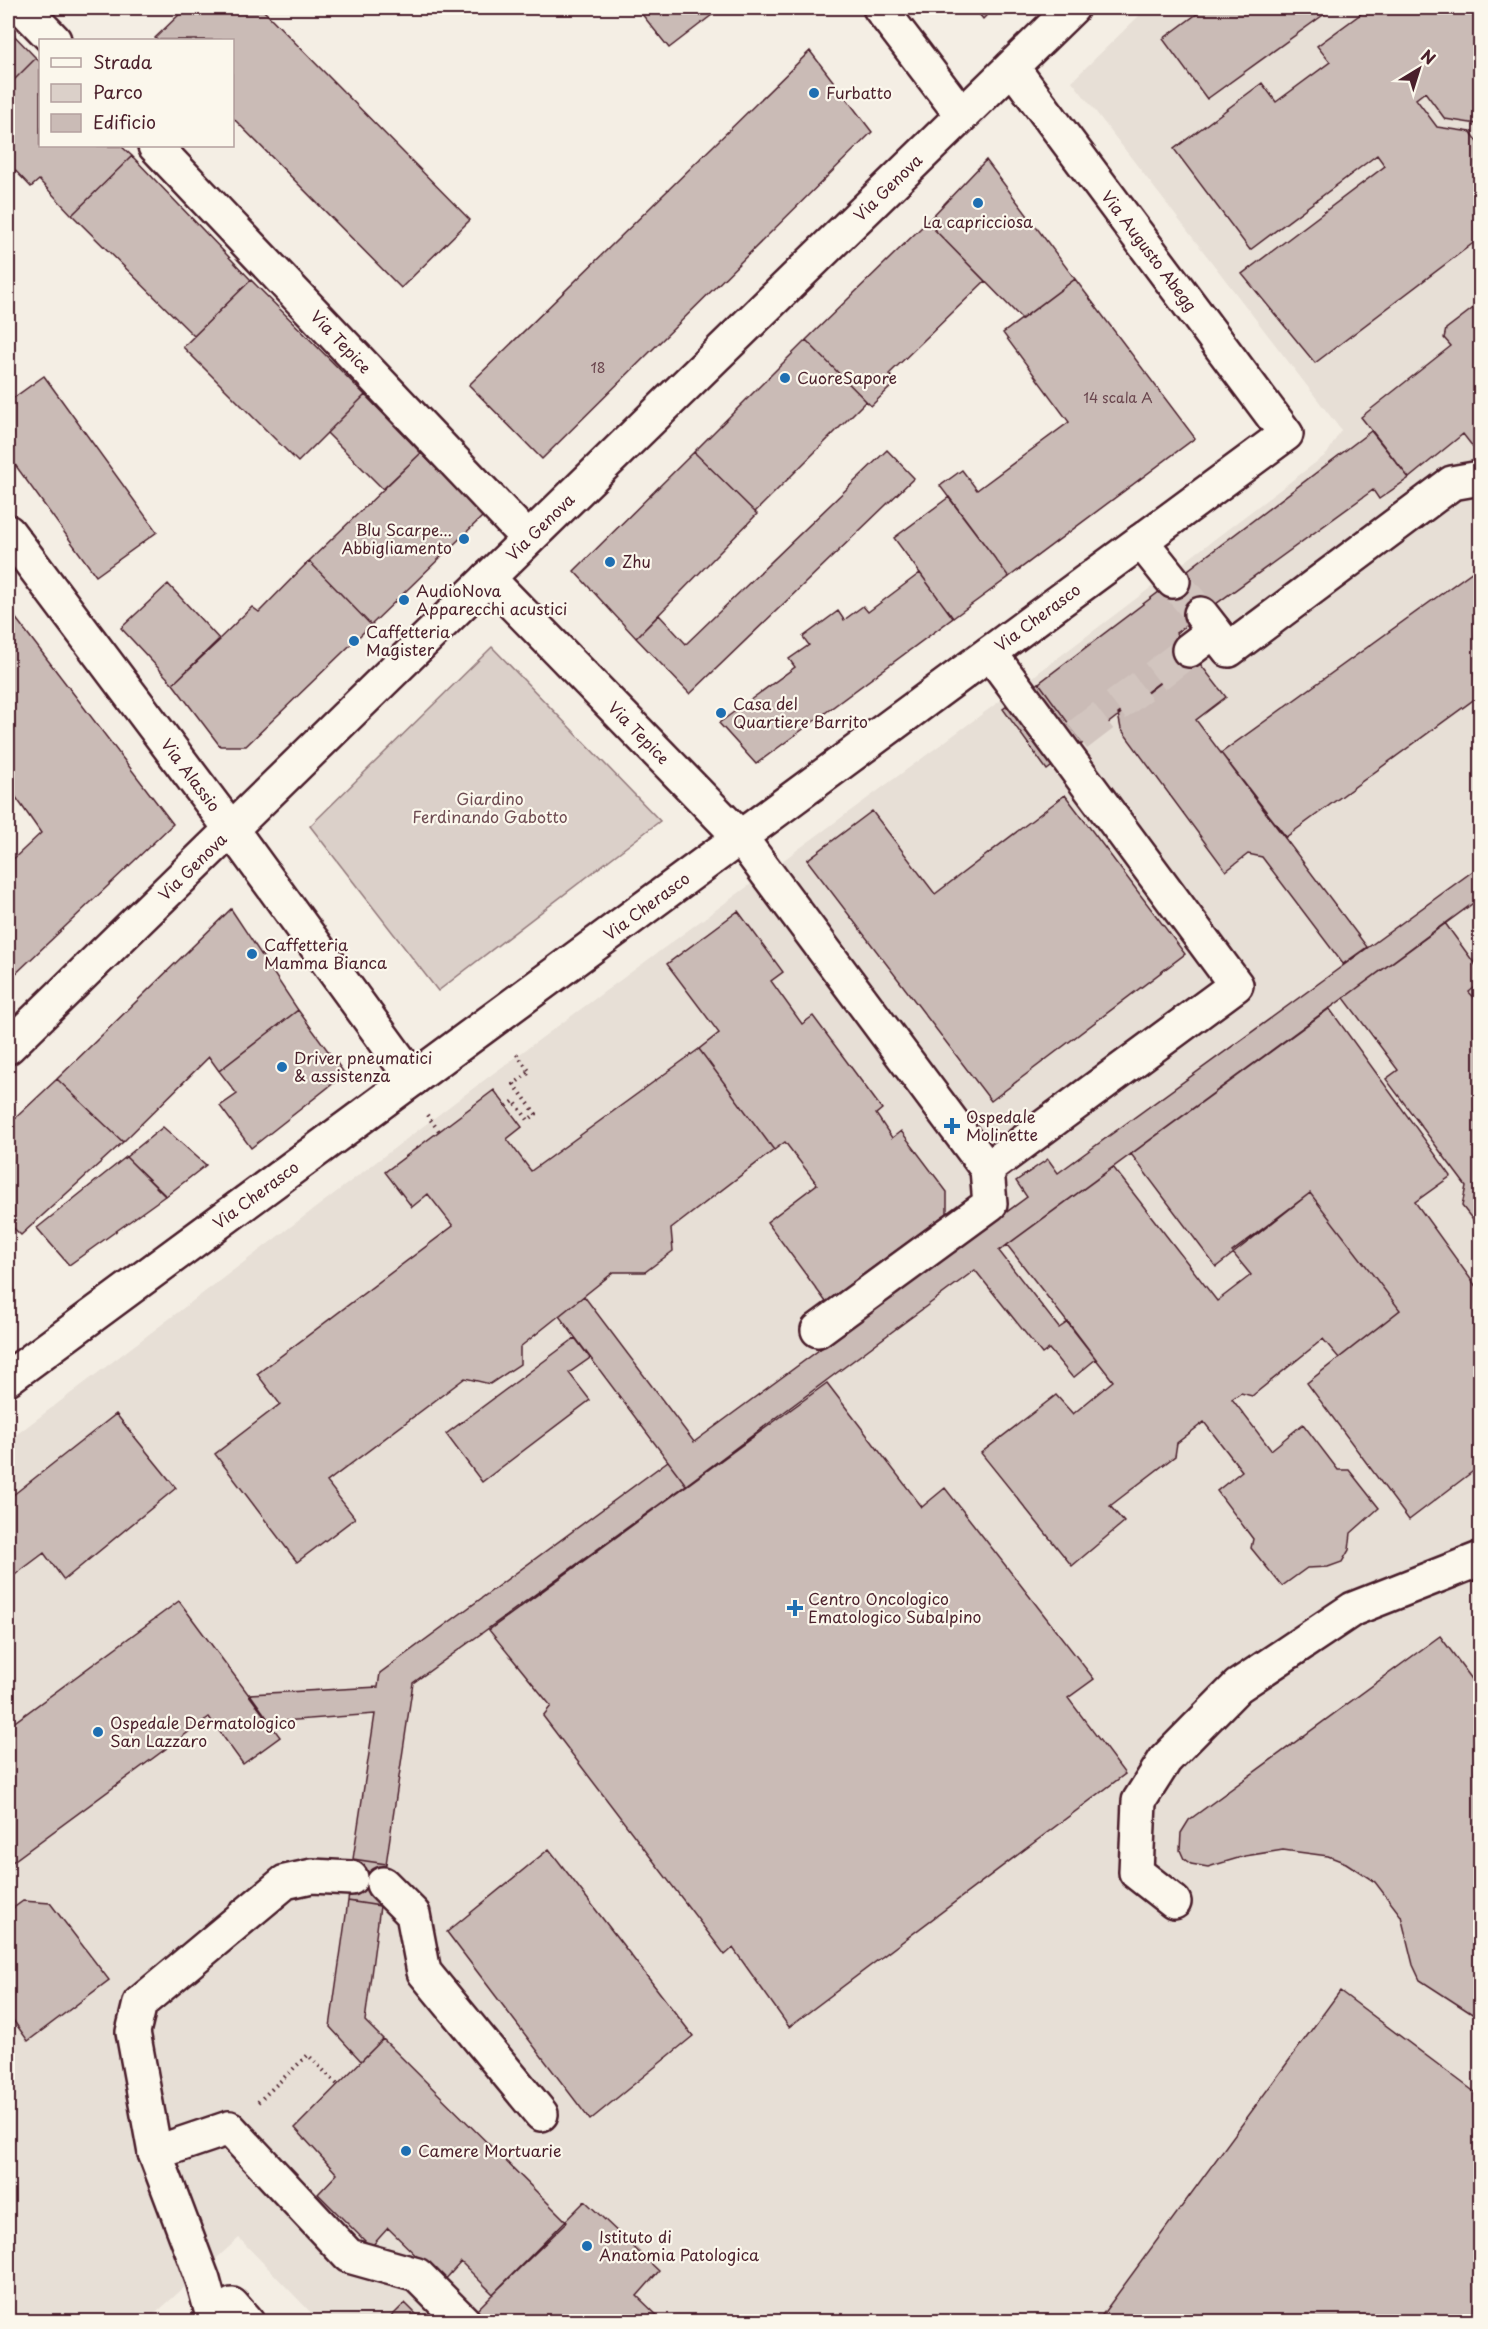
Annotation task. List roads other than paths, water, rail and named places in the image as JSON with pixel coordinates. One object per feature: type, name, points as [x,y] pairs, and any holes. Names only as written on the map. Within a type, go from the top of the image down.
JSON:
[{"type":"street","points":[[23,8],[53,39]]},
{"type":"street","points":[[880,8],[961,114]]},
{"type":"street","name":"Via Genova","points":[[8,1047],[1072,8]]},
{"type":"street","name":"Via Augusto Abegg","points":[[1012,67],[1286,434]]},
{"type":"street","name":"Via Tepice","points":[[156,147],[528,539]]},
{"type":"street","name":"Via Cherasco","points":[[8,1378],[1286,434]]},
{"type":"street","points":[[1201,632],[1229,650],[1452,483],[1480,478]]},
{"type":"street","name":"Via Alassio","points":[[8,532],[231,829],[413,1079]]},
{"type":"street","points":[[1141,541],[1173,581]]},
{"type":"street","name":"Via Tepice","points":[[488,578],[740,837],[987,1169]]},
{"type":"street","points":[[818,1330],[990,1204],[987,1169],[1236,985],[1068,743],[990,653]]},
{"type":"street","points":[[1174,1902],[1136,1872],[1139,1801],[1165,1761],[1238,1686],[1353,1609],[1480,1558]]},
{"type":"street","points":[[248,2322],[232,2305],[213,2321],[203,2280],[155,2152],[133,2032],[140,2003],[285,1882],[312,1876],[351,1878]]},
{"type":"street","points":[[383,1884],[413,1914],[424,1972],[541,2114]]},
{"type":"street","points":[[155,2152],[228,2128],[349,2256],[417,2275],[464,2322]]},
{"type":"tunnel","points":[[1173,581],[1201,614]]},
{"type":"tunnel","points":[[1077,736],[1189,650]]},
{"type":"place","name":"Furbatto","points":[[814,93]]},
{"type":"place","name":"La capricciosa","points":[[978,203]]},
{"type":"place","name":"CuoreSapore","points":[[785,378]]},
{"type":"place","name":"Blu Scarpe... Abbigliamento","points":[[464,539]]},
{"type":"place","name":"Zhu","points":[[610,562]]},
{"type":"place","name":"AudioNova Apparecchi acustici","points":[[404,600]]},
{"type":"place","name":"Caffetteria Magister","points":[[354,641]]},
{"type":"place","name":"Casa del Quartiere Barrito","points":[[721,713]]},
{"type":"place","name":"Caffetteria Mamma Bianca","points":[[252,954]]},
{"type":"place","name":"Driver pneumatici & assistenza","points":[[282,1067]]},
{"type":"place","name":"Ospedale Molinette","points":[[952,1126]]},
{"type":"place","name":"Centro Oncologico Ematologico Subalpino","points":[[795,1608]]},
{"type":"place","name":"Ospedale Dermatologico San Lazzaro","points":[[98,1732]]},
{"type":"place","name":"Camere Mortuarie","points":[[406,2151]]},
{"type":"place","name":"Istituto di Anatomia Patologica","points":[[587,2246]]},
{"type":"park label","name":"Giardino Ferdinando Gabotto","points":[[490,808]]}]
